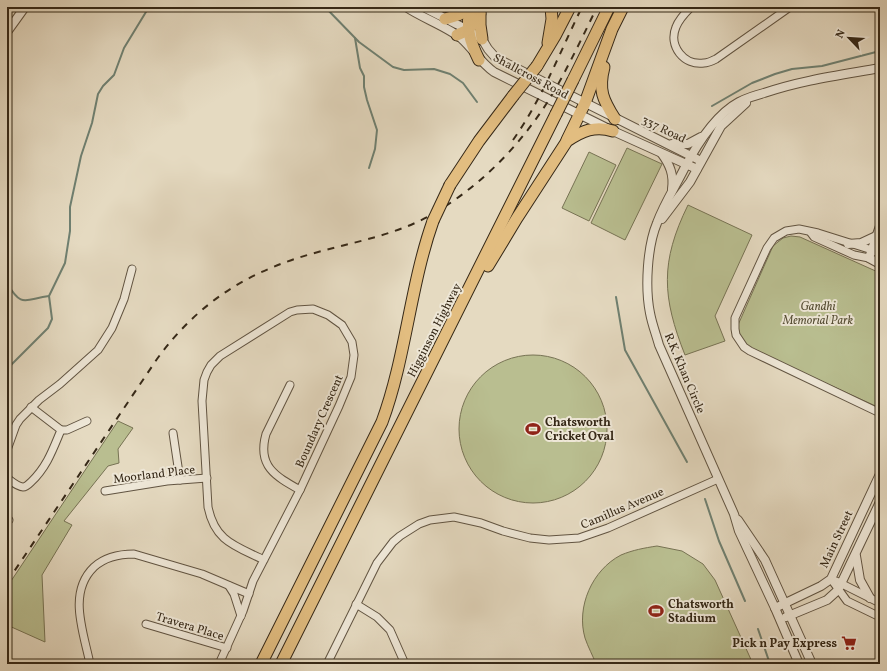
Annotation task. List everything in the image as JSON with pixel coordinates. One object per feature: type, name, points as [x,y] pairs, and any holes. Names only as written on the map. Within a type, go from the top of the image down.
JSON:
[{"type":"highway","points":[[547,50],[552,19],[551,7]]},
{"type":"highway","name":"Higginson Highway","points":[[261,664],[382,422],[394,388],[420,264],[433,221],[450,186],[479,141],[537,66],[570,7]]},
{"type":"highway","name":"Higginson Highway","points":[[281,664],[609,7]]},
{"type":"highway","points":[[440,348],[517,218],[567,141],[585,103],[612,29],[623,7]]},
{"type":"highway","points":[[615,119],[602,94],[601,77],[623,7]]},
{"type":"highway","points":[[445,18],[476,9]]},
{"type":"highway","points":[[476,9],[468,30],[470,40],[479,60]]},
{"type":"highway","points":[[476,9],[482,39]]},
{"type":"highway","points":[[457,36],[468,30]]},
{"type":"highway","points":[[567,141],[588,129],[600,128],[613,131]]},
{"type":"street","points":[[7,32],[25,7]]},
{"type":"street","name":"Shallcross Road","points":[[406,7],[457,36],[466,44],[479,60],[494,72],[613,131]]},
{"type":"street","name":"Shallcross Road","points":[[423,7],[468,30],[482,39],[495,57],[615,119]]},
{"type":"street","points":[[691,7],[679,20],[676,27],[674,39],[675,46],[681,56],[691,62],[706,63],[716,59],[790,7]]},
{"type":"street","name":"R.K. Khan Circle","points":[[799,664],[739,531],[734,514],[659,345],[650,315],[647,280],[651,246],[659,218],[691,156],[705,134],[717,120],[737,103],[756,95],[792,84],[880,68]]},
{"type":"street","name":"R.K. Khan Circle","points":[[654,233],[690,182],[721,126],[756,95]]},
{"type":"street","name":"337 Road","points":[[615,119],[701,161]]},
{"type":"street","name":"337 Road","points":[[613,131],[697,169]]},
{"type":"street","points":[[664,142],[677,145],[688,144],[705,134]]},
{"type":"street","points":[[662,154],[668,162],[673,175],[671,194]]},
{"type":"street","points":[[876,254],[876,236],[880,226]]},
{"type":"street","points":[[876,254],[821,234],[799,229],[783,232],[771,242],[736,314],[735,322],[736,334],[744,347],[753,353],[880,413]]},
{"type":"street","points":[[810,232],[814,237],[854,254],[876,254]]},
{"type":"street","points":[[848,244],[860,243],[876,236]]},
{"type":"street","points":[[7,450],[16,425],[20,419],[31,407],[98,350],[112,328],[124,299],[132,269]]},
{"type":"street","name":"Boundary Crescent","points":[[297,310],[321,311],[342,325],[347,332],[354,349],[354,364],[351,377],[300,490],[264,560],[232,544],[217,531],[208,507],[206,478],[202,393],[204,380],[211,365],[220,356],[281,316],[297,310]]},
{"type":"street","points":[[290,385],[266,434],[264,455],[272,471],[280,478],[300,490]]},
{"type":"street","points":[[31,407],[61,430],[67,430],[86,421]]},
{"type":"street","points":[[7,478],[20,486],[24,487],[29,484],[48,460],[61,430]]},
{"type":"street","points":[[173,433],[180,480]]},
{"type":"street","name":"Main Street","points":[[775,608],[821,586],[831,579],[880,474]]},
{"type":"street","name":"Moorland Place","points":[[105,491],[180,480],[206,478]]},
{"type":"street","name":"Camillus Avenue","points":[[327,664],[377,563],[393,542],[408,530],[430,520],[454,517],[465,518],[517,536],[540,540],[565,540],[579,538],[608,528],[718,479]]},
{"type":"street","name":"Main Street","points":[[780,620],[831,598],[840,587],[880,502]]},
{"type":"street","name":"R.K. Khan Circle","points":[[734,514],[765,560],[812,664]]},
{"type":"street","points":[[90,664],[81,619],[79,598],[84,580],[92,569],[102,560],[124,554],[134,554],[202,574],[249,594]]},
{"type":"street","points":[[856,555],[860,580],[870,598]]},
{"type":"street","points":[[219,664],[241,616],[253,581],[264,560]]},
{"type":"street","points":[[831,579],[840,587],[880,603]]},
{"type":"street","points":[[228,586],[234,594],[241,616]]},
{"type":"street","points":[[840,587],[847,601]]},
{"type":"street","points":[[831,598],[838,598],[847,601],[880,617]]},
{"type":"street","points":[[356,604],[377,617],[390,630],[405,664]]},
{"type":"street","name":"Travera Place","points":[[146,624],[227,648]]},
{"type":"green space","points":[[627,148],[662,164],[625,240],[591,223]]},
{"type":"green space","points":[[589,152],[616,165],[589,221],[562,208]]},
{"type":"green space","points":[[688,205],[752,235],[715,316],[725,341],[685,355],[672,315],[668,297],[667,280],[672,244]]},
{"type":"green space","name":"Gandhi Memorial Park","points":[[791,236],[800,237],[880,273],[880,408],[751,349],[740,335],[738,325],[773,246],[783,238]]},
{"type":"green space","name":"Chatsworth Cricket Oval","points":[[533,355],[554,358],[568,364],[580,372],[590,382],[598,394],[604,408],[607,429],[604,450],[598,464],[590,476],[580,486],[568,494],[554,500],[533,503],[512,500],[498,494],[486,486],[476,476],[468,464],[462,450],[459,429],[462,408],[468,394],[476,382],[486,372],[498,364],[512,358]]},
{"type":"green space","points":[[118,421],[133,428],[118,449],[119,463],[108,466],[64,521],[72,525],[42,575],[45,642],[7,625],[7,587]]},
{"type":"green space","name":"Chatsworth Stadium","points":[[657,546],[682,551],[703,564],[715,580],[753,664],[596,664],[585,638],[583,626],[585,602],[594,580],[602,570],[621,555],[643,548]]},
{"type":"waterway","points":[[7,371],[12,364],[48,328],[52,319],[49,296],[65,263],[70,231],[70,207],[81,156],[92,123],[98,94],[103,86],[114,75],[124,48],[149,7]]},
{"type":"waterway","points":[[325,7],[359,42],[393,67],[404,70],[434,69],[450,74],[463,83],[477,102]]},
{"type":"waterway","points":[[355,38],[360,68],[364,76],[364,87],[367,100],[377,130],[375,149],[369,168]]},
{"type":"waterway","points":[[712,106],[752,83],[775,74],[792,69],[822,66],[876,52]]},
{"type":"waterway","points":[[7,283],[12,291],[21,299],[29,300],[49,296]]},
{"type":"waterway","points":[[616,297],[625,350],[687,462]]},
{"type":"waterway","points":[[705,499],[719,541],[745,601]]},
{"type":"waterway","points":[[758,629],[770,664]]},
{"type":"railway","points":[[513,140],[542,92],[582,7]]},
{"type":"railway","points":[[7,582],[157,359],[191,320],[229,290],[273,267],[297,258],[391,232],[418,222],[450,203],[468,190],[502,160],[531,126],[556,88],[597,7]]},
{"type":"place","name":"Chatsworth Cricket Oval","points":[[533,429]]},
{"type":"place","name":"Chatsworth Stadium","points":[[656,611]]},
{"type":"place","name":"Pick n Pay Express","points":[[849,643]]}]
